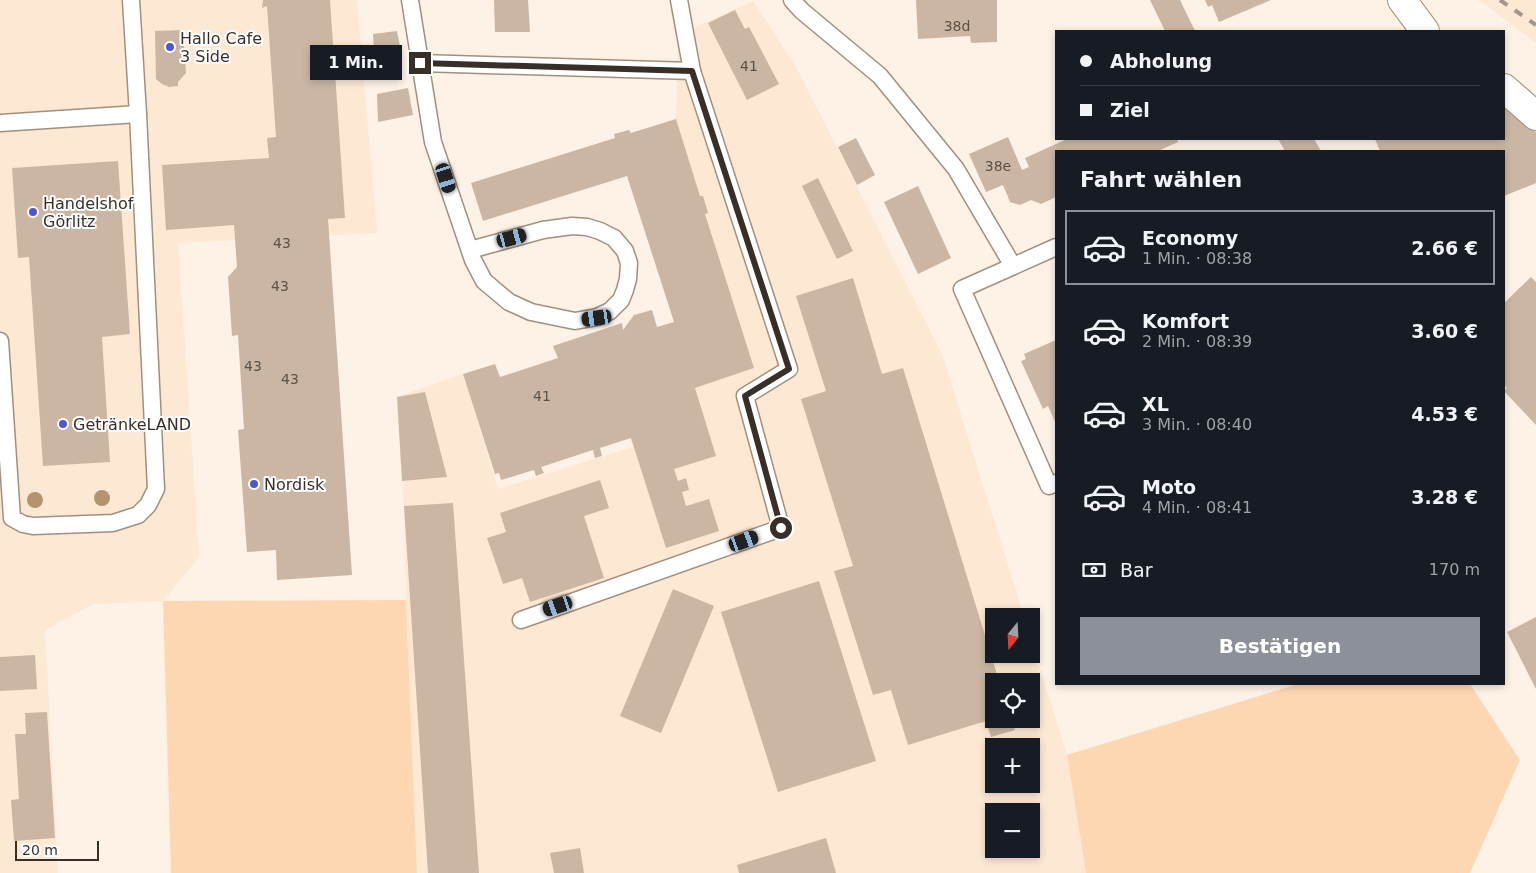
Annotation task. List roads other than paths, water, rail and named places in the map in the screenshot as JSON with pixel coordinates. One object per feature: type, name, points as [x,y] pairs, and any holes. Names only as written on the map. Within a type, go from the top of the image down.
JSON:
[{"type":"street","points":[[1402,0],[1424,30]]},
{"type":"street","points":[[1505,89],[1536,116]]},
{"type":"lane","points":[[0,341],[12,518],[23,524],[33,526],[113,523],[138,515],[148,505],[156,489],[138,114],[130,0]]},
{"type":"lane","points":[[410,0],[433,142],[473,260],[484,281],[509,302],[531,312],[575,320],[597,318],[610,311],[620,300],[628,279],[629,263],[625,251],[614,238],[587,227],[572,226],[543,230],[470,250]]},
{"type":"lane","points":[[521,620],[781,528],[745,396],[789,369],[692,71],[679,0]]},
{"type":"lane","points":[[792,0],[802,11],[880,76],[956,169],[1012,266]]},
{"type":"lane","points":[[420,63],[692,71]]},
{"type":"lane","points":[[0,123],[138,114]]},
{"type":"lane","points":[[1055,247],[962,289],[1049,486],[1055,483]]},
{"type":"railway","points":[[1500,0],[1536,25]]},
{"type":"place","name":"Hallo Cafe 3 Side","points":[[170,47]]},
{"type":"place","name":"Handelshof Görlitz","points":[[33,212]]},
{"type":"place","name":"GetränkeLAND","points":[[63,424]]},
{"type":"place","name":"Nordisk","points":[[254,484]]}]
